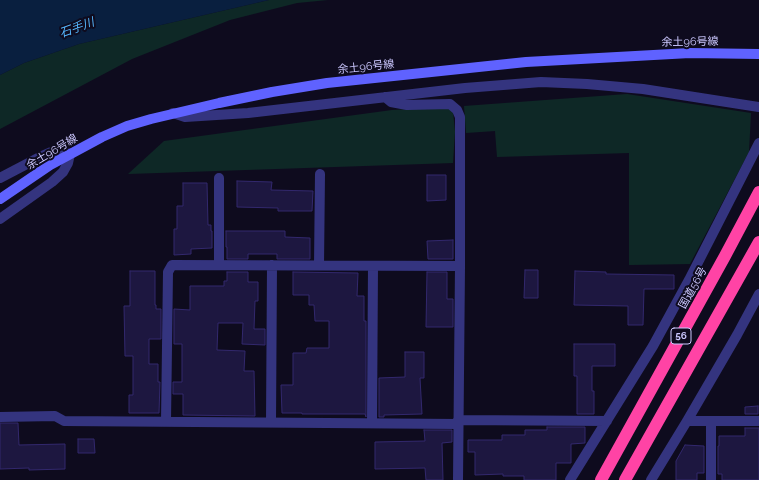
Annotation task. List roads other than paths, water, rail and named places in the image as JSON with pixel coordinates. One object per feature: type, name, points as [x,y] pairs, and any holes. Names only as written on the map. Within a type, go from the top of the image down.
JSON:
[{"type":"highway","name":"国道56号","points":[[601,480],[726,256],[759,192]]},
{"type":"highway","name":"56","points":[[625,480],[759,242]]},
{"type":"street","name":"余土96号線","points":[[0,199],[50,165],[102,137],[127,126],[173,113],[272,92],[327,83],[534,62],[690,53],[759,54]]},
{"type":"street","points":[[173,113],[185,117],[248,113],[465,88],[541,82],[643,89],[759,107]]},
{"type":"street","points":[[385,97],[391,102],[407,105],[450,104],[457,110],[460,117],[458,480]]},
{"type":"street","points":[[570,480],[653,346],[689,280],[759,143]]},
{"type":"street","points":[[0,178],[51,152],[70,154],[68,163],[63,172],[52,182],[0,219]]},
{"type":"street","points":[[319,265],[320,174]]},
{"type":"street","points":[[219,178],[219,265]]},
{"type":"street","points":[[166,422],[168,272],[172,265],[460,266]]},
{"type":"street","points":[[271,422],[272,265]]},
{"type":"street","points":[[372,423],[373,266]]},
{"type":"street","points":[[651,480],[737,335],[759,294]]},
{"type":"street","points":[[0,417],[55,416],[64,421],[166,422],[372,423],[607,421]]},
{"type":"street","points":[[687,421],[759,421]]},
{"type":"street","points":[[711,421],[711,480]]},
{"type":"water","name":"石手川","points":[[0,0],[269,0],[79,44],[24,63],[0,75]]}]
